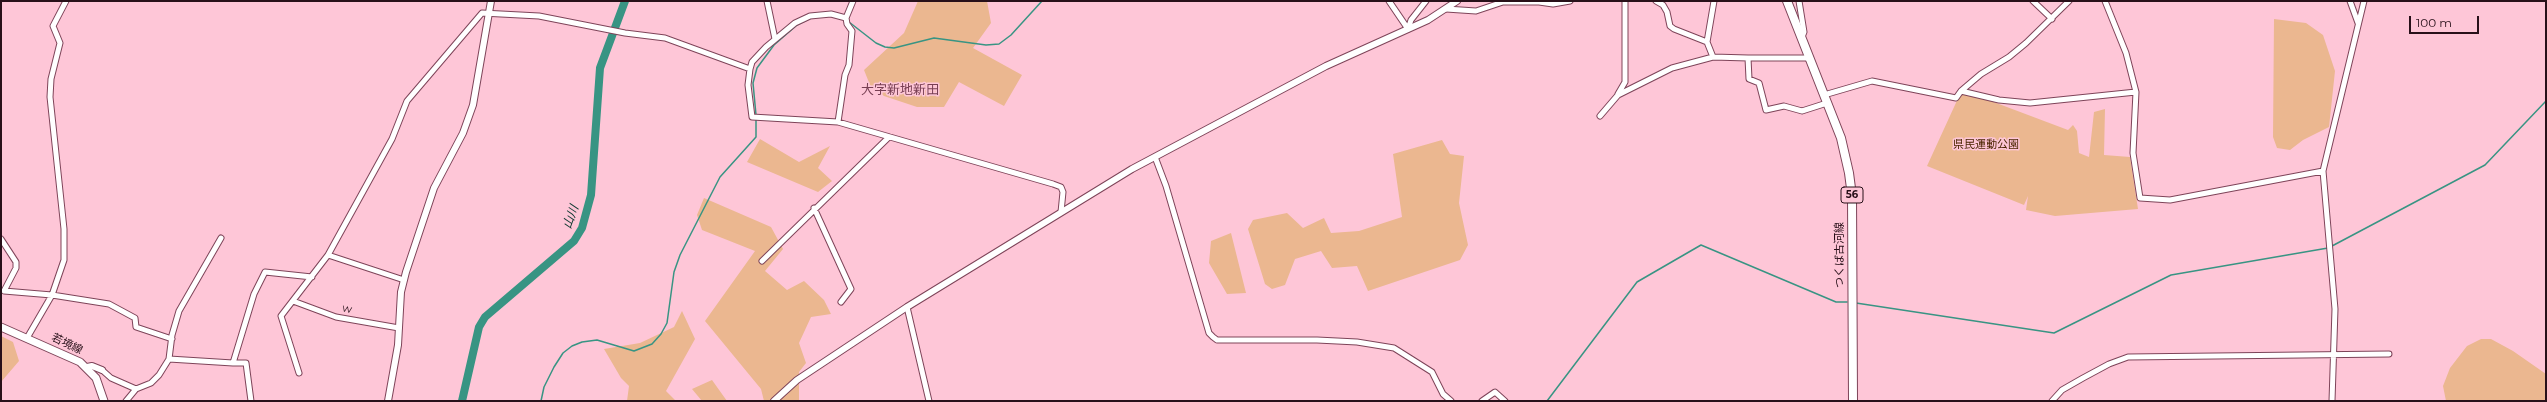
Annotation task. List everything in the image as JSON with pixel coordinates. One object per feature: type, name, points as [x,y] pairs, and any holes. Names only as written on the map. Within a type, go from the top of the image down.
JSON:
[{"type":"main road","name":"つくば古河線","points":[[1787,1],[1845,150],[1852,196],[1853,401]]},
{"type":"main road","name":"若境線","points":[[1,327],[70,356],[87,367],[98,383],[104,401]]},
{"type":"street","points":[[27,338],[52,295],[61,272],[65,252],[50,97],[51,79],[60,43],[53,26],[66,1]]},
{"type":"street","points":[[388,401],[399,328],[404,280],[434,188],[463,133],[473,105],[477,69],[491,1]]},
{"type":"street","points":[[767,1],[776,39]]},
{"type":"street","points":[[838,122],[845,75],[849,65],[852,31],[847,24],[846,18],[853,1]]},
{"type":"street","points":[[1389,1],[1408,29]]},
{"type":"street","points":[[1408,29],[1411,20],[1426,1]]},
{"type":"street","points":[[774,401],[797,380],[907,307],[1061,212],[1155,157],[1313,73],[1408,29],[1446,9],[1457,1]]},
{"type":"street","points":[[1446,9],[1476,11],[1503,2],[1539,2],[1553,4],[1570,1]]},
{"type":"street","points":[[1600,116],[1618,95],[1625,82],[1626,1]]},
{"type":"street","points":[[1656,1],[1663,5],[1667,12],[1670,26],[1707,42]]},
{"type":"street","points":[[1713,57],[1707,42],[1714,1]]},
{"type":"street","points":[[1799,1],[1804,32],[1802,37]]},
{"type":"street","points":[[2033,1],[2052,19]]},
{"type":"street","points":[[1824,95],[1872,81],[1956,98],[1961,91],[1981,74],[2009,57],[2052,19],[2069,1]]},
{"type":"street","points":[[2105,1],[2126,53],[2136,92],[2133,153],[2140,198],[2170,200],[2324,171]]},
{"type":"street","points":[[2350,1],[2358,23]]},
{"type":"street","points":[[2332,401],[2334,289],[2324,171],[2364,1]]},
{"type":"street","points":[[299,373],[281,316],[328,255],[392,139],[408,101],[482,13],[489,12],[544,16],[625,33],[665,38],[750,69]]},
{"type":"street","points":[[846,18],[831,14],[810,16],[795,22],[752,62],[748,84],[752,117],[838,122],[1061,187],[1063,192],[1061,212]]},
{"type":"street","points":[[1618,95],[1672,68],[1713,57],[1810,58]]},
{"type":"street","points":[[1748,58],[1749,79],[1759,83],[1766,110],[1784,106],[1802,111],[1827,103]]},
{"type":"street","points":[[1961,91],[1998,100],[2030,103],[2136,92]]},
{"type":"street","points":[[762,261],[814,208],[889,137]]},
{"type":"street","points":[[1155,157],[1166,186],[1209,333],[1213,337],[1217,340],[1317,340],[1357,342],[1394,348],[1432,372],[1443,394],[1451,401]]},
{"type":"street","points":[[814,208],[851,289],[841,302]]},
{"type":"street","points":[[126,401],[136,389],[156,380],[169,359],[179,311],[221,238]]},
{"type":"street","points":[[1,239],[16,262],[16,268],[4,291],[52,295],[109,304],[134,318],[136,328],[172,339]]},
{"type":"street","points":[[328,255],[404,280]]},
{"type":"street","points":[[234,362],[254,294],[265,272],[312,277]]},
{"type":"street","name":"w","points":[[293,301],[336,317],[399,328]]},
{"type":"street","points":[[907,307],[929,401]]},
{"type":"street","points":[[2052,401],[2062,390],[2083,378],[2128,357],[2390,354]]},
{"type":"street","points":[[169,359],[246,363],[251,401]]},
{"type":"street","points":[[87,367],[92,366],[102,370],[111,378],[136,389]]},
{"type":"street","points":[[1482,401],[1495,392],[1505,401]]},
{"type":"green space","points":[[918,1],[987,1],[991,23],[973,48],[1022,75],[1004,106],[959,82],[944,107],[917,107],[884,96],[870,85],[864,70],[904,33]]},
{"type":"green space","points":[[2274,19],[2306,23],[2323,35],[2335,71],[2329,127],[2303,140],[2290,150],[2277,148],[2273,137]]},
{"type":"green space","name":"県民運動公園","points":[[1960,94],[1983,98],[2068,130],[2073,125],[2077,131],[2079,153],[2089,157],[2094,112],[2105,109],[2104,155],[2130,157],[2138,209],[2055,216],[2026,210],[2028,196],[2024,205],[1927,166]]},
{"type":"green space","points":[[760,139],[799,162],[830,146],[818,168],[832,181],[818,192],[747,162]]},
{"type":"green space","points":[[1442,140],[1450,154],[1464,156],[1459,203],[1468,245],[1460,260],[1368,291],[1357,266],[1332,268],[1321,251],[1295,259],[1285,285],[1272,289],[1265,284],[1248,229],[1253,220],[1287,213],[1303,228],[1324,218],[1331,233],[1359,231],[1402,217],[1393,154]]},
{"type":"green space","points":[[704,198],[771,227],[783,249],[765,271],[787,290],[804,281],[824,300],[831,314],[811,317],[799,343],[806,363],[799,372],[799,401],[764,401],[761,389],[705,321],[755,251],[702,230],[697,215]]},
{"type":"green space","points":[[1231,233],[1246,293],[1227,294],[1209,263],[1211,241]]},
{"type":"green space","points":[[682,311],[695,339],[666,391],[676,401],[627,401],[629,386],[621,378],[604,349],[640,343],[674,327]]},
{"type":"green space","points":[[1,336],[13,342],[19,361],[1,382]]},
{"type":"green space","points":[[2481,339],[2491,339],[2513,351],[2546,374],[2546,401],[2446,401],[2443,386],[2450,368],[2467,346]]},
{"type":"green space","points":[[712,380],[727,401],[702,401],[692,389]]},
{"type":"waterway","name":"山川","points":[[462,401],[479,327],[485,317],[574,241],[582,228],[591,195],[600,68],[625,1]]},
{"type":"waterway","points":[[849,22],[876,43],[885,47],[894,48],[934,38],[986,45],[999,44],[1011,35],[1042,1]]},
{"type":"waterway","points":[[756,115],[753,83],[757,68],[774,45],[797,25],[811,18]]},
{"type":"waterway","points":[[2332,246],[2485,165],[2546,101]]},
{"type":"waterway","points":[[541,401],[544,387],[554,367],[563,353],[572,346],[582,342],[597,340],[634,351],[652,344],[661,334],[667,323],[674,272],[680,255],[720,177],[756,137],[756,119]]},
{"type":"waterway","points":[[1547,401],[1637,282],[1701,245],[1836,302],[1847,302]]},
{"type":"waterway","points":[[1856,303],[2054,333],[2171,275],[2328,248]]},
{"type":"district","name":"大字新地新田","points":[[900,90]]}]
